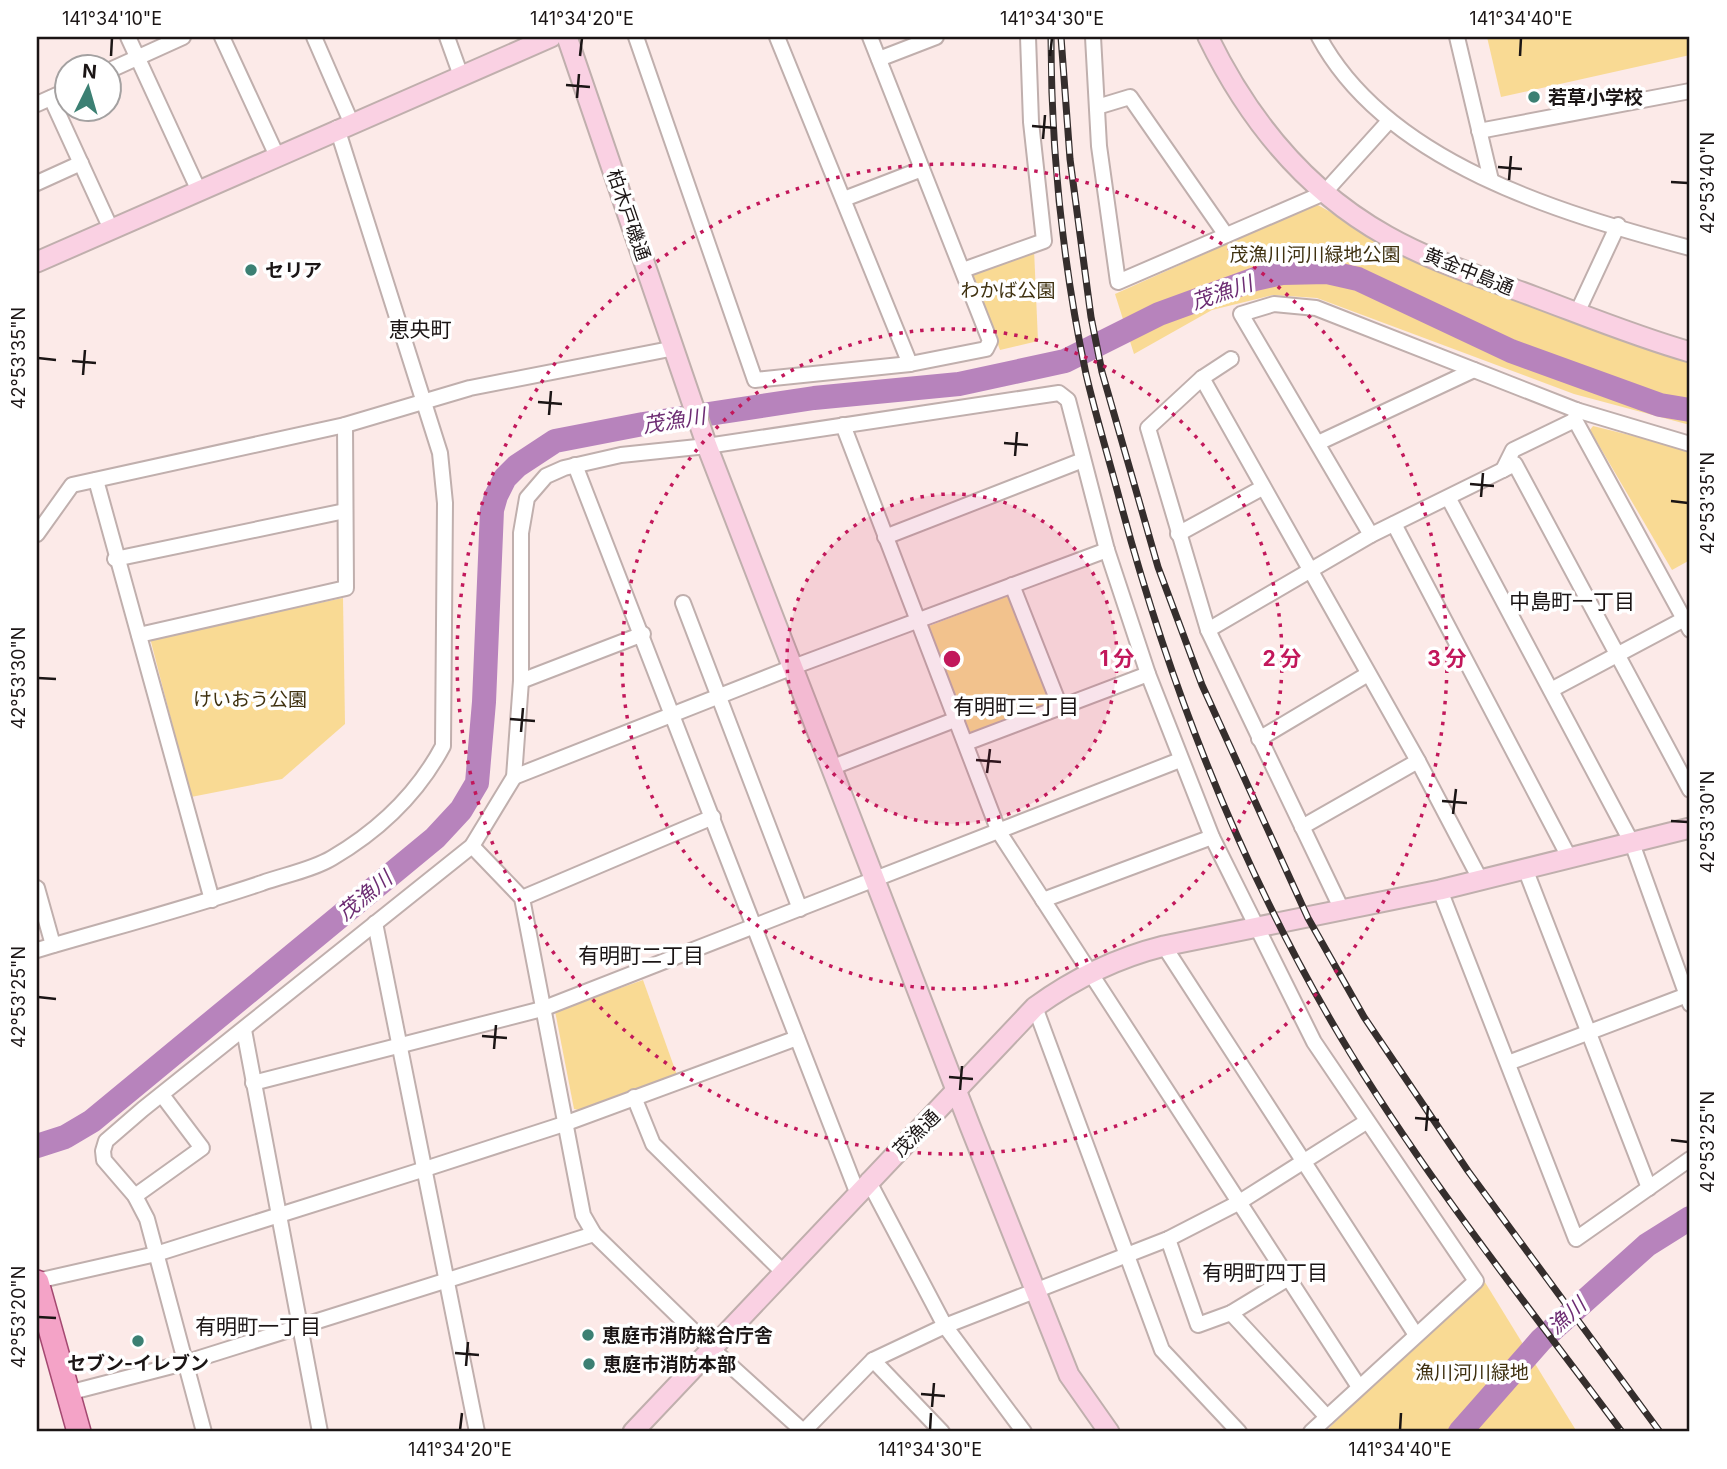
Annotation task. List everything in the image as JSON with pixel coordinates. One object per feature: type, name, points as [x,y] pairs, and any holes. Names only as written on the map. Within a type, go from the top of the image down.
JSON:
[{"type":"main road","points":[[37,1282],[79,1432]]},
{"type":"street","points":[[128,37],[199,191]]},
{"type":"street","points":[[122,65],[183,37]]},
{"type":"street","points":[[222,37],[277,156]]},
{"type":"street","points":[[37,950],[212,900],[330,860],[362,838],[411,795],[429,772],[443,746],[444,503],[440,453],[344,125],[314,37]]},
{"type":"street","points":[[447,37],[461,76]]},
{"type":"street","points":[[37,262],[344,125],[551,37]]},
{"type":"street","name":"柏木戸磯通","points":[[568,37],[706,440],[957,1092],[1069,1375],[1109,1432]]},
{"type":"street","points":[[636,37],[755,380],[910,363],[986,349],[990,341],[870,37]]},
{"type":"street","points":[[777,37],[910,363]]},
{"type":"street","points":[[879,59],[936,37]]},
{"type":"street","points":[[963,270],[1044,241],[1031,122],[1028,37]]},
{"type":"street","points":[[1093,37],[1098,146],[1118,282],[1324,194],[1388,121]]},
{"type":"street","name":"黄金中島通","points":[[1208,37],[1227,75],[1257,121],[1324,194],[1387,236],[1456,267],[1690,352]]},
{"type":"street","points":[[1319,37],[1350,83],[1388,121],[1437,156],[1574,212],[1690,248]]},
{"type":"street","points":[[1457,37],[1491,180]]},
{"type":"street","points":[[1479,131],[1690,91]]},
{"type":"street","points":[[37,104],[51,97],[111,229]]},
{"type":"street","points":[[1097,107],[1129,97],[1226,235]]},
{"type":"street","points":[[37,183],[81,163]]},
{"type":"street","points":[[844,200],[922,169]]},
{"type":"street","points":[[1577,313],[1618,225]]},
{"type":"street","points":[[1371,535],[1241,314],[1273,304],[1315,308],[1474,370],[1575,415],[1690,444]]},
{"type":"street","points":[[37,534],[72,485],[345,425],[470,388],[675,348]]},
{"type":"street","points":[[1231,359],[1202,378],[1148,428],[1208,630],[1343,912]]},
{"type":"street","points":[[1318,443],[1474,370]]},
{"type":"street","points":[[1202,378],[1418,761],[1481,881]]},
{"type":"street","points":[[204,1432],[147,1219],[135,1196],[104,1160],[106,1140],[472,846],[514,777],[521,681],[521,533],[527,498],[546,476],[575,465],[621,455],[706,440],[843,425],[1059,393],[1068,400],[1107,550],[1148,674],[1212,837],[1314,1042],[1476,1281],[1311,1432]]},
{"type":"street","points":[[1503,470],[1513,450],[1575,415]]},
{"type":"street","points":[[1551,690],[1618,653],[1688,621],[1575,415]]},
{"type":"street","points":[[139,635],[345,588],[345,425]]},
{"type":"street","points":[[843,425],[999,832],[1087,972],[1359,1387]]},
{"type":"street","points":[[885,537],[1083,460]]},
{"type":"street","points":[[1208,630],[1371,535],[1449,499],[1515,464],[1690,790]]},
{"type":"street","points":[[575,465],[643,634],[797,1038],[862,1186],[945,1326],[1024,1432]]},
{"type":"street","points":[[96,480],[115,559],[139,635],[212,900]]},
{"type":"street","points":[[1178,534],[1262,488]]},
{"type":"street","points":[[1449,499],[1632,843],[1688,999],[1508,1063]]},
{"type":"street","points":[[115,559],[345,511]]},
{"type":"street","points":[[1394,524],[1570,859]]},
{"type":"street","points":[[514,777],[793,667],[1107,550]]},
{"type":"street","points":[[1012,585],[1061,709]]},
{"type":"street","points":[[683,603],[800,909]]},
{"type":"street","points":[[521,681],[643,634]]},
{"type":"street","points":[[967,743],[1148,674]]},
{"type":"street","points":[[1259,739],[1368,674]]},
{"type":"street","points":[[833,767],[957,719]]},
{"type":"street","points":[[253,1083],[542,1009],[1180,760]]},
{"type":"street","points":[[1302,827],[1418,761]]},
{"type":"street","points":[[523,898],[713,817]]},
{"type":"street","name":"茂漁通","points":[[633,1432],[862,1186],[957,1092],[1035,1007],[1087,972],[1164,946],[1257,925],[1343,912],[1526,871],[1690,828]]},
{"type":"street","points":[[1042,900],[1212,837]]},
{"type":"street","points":[[472,846],[523,898],[583,1215],[594,1234],[711,1348],[804,1432],[873,1360],[1034,1289],[1168,1239],[1238,1203],[1366,1122]]},
{"type":"street","points":[[1526,871],[1649,1188]]},
{"type":"street","points":[[37,888],[52,946]]},
{"type":"street","points":[[1440,890],[1576,1239],[1690,1159]]},
{"type":"street","points":[[374,923],[477,1432]]},
{"type":"street","points":[[1164,946],[1416,1335]]},
{"type":"street","points":[[1035,1007],[1163,1350],[1239,1432]]},
{"type":"street","points":[[244,1030],[320,1432]]},
{"type":"street","points":[[37,1282],[156,1254],[425,1169],[564,1124],[797,1038]]},
{"type":"street","points":[[135,1196],[202,1148],[162,1095]]},
{"type":"street","points":[[634,1097],[653,1144],[782,1271]]},
{"type":"street","points":[[68,1393],[184,1363],[594,1234]]},
{"type":"street","points":[[1168,1239],[1198,1325],[1231,1313],[1287,1279]]},
{"type":"street","points":[[1231,1313],[1327,1417]]},
{"type":"street","points":[[873,1360],[942,1432]]},
{"type":"green space","name":"若草小学校","points":[[1487,37],[1690,37],[1690,55],[1501,97]]},
{"type":"green space","name":"茂漁川河川緑地公園","points":[[1316,204],[1430,262],[1489,287],[1619,338],[1690,360],[1690,425],[1574,394],[1317,298],[1273,295],[1212,310],[1134,354],[1115,294]]},
{"type":"green space","name":"わかば公園","points":[[1034,249],[1038,341],[1000,350],[971,271]]},
{"type":"green space","points":[[1593,426],[1690,450],[1690,560],[1672,570],[1590,430]]},
{"type":"green space","points":[[1010,595],[1051,705],[970,735],[929,626]]},
{"type":"green space","name":"けいおう公園","points":[[343,598],[345,724],[282,779],[191,797],[150,638]]},
{"type":"green space","points":[[643,980],[677,1075],[584,1111],[574,1109],[555,1011]]},
{"type":"green space","name":"漁川河川緑地","points":[[1483,1279],[1577,1432],[1325,1432]]},
{"type":"waterway","name":"茂漁川","points":[[37,1146],[65,1137],[92,1121],[435,838],[461,810],[477,783],[484,702],[492,510],[505,478],[517,466],[555,441],[643,424],[814,398],[959,384],[1065,361],[1159,314],[1255,279],[1282,273],[1327,272],[1358,279],[1511,351],[1660,405],[1690,410]]},
{"type":"waterway","name":"漁川","points":[[1460,1432],[1541,1340],[1647,1245],[1690,1218]]},
{"type":"railway","points":[[1051,37],[1053,122],[1060,207],[1086,374],[1140,571],[1185,708],[1212,776],[1240,843],[1304,973],[1372,1088],[1476,1238],[1622,1432]]},
{"type":"railway","points":[[1061,37],[1070,159],[1091,317],[1102,372],[1158,567],[1202,685],[1308,918],[1364,1017],[1468,1171],[1660,1432]]},
{"type":"place","name":"若草小学校","points":[[1534,97]]},
{"type":"place","name":"セリア","points":[[251,270]]},
{"type":"place","name":"恵庭市消防総合庁舎","points":[[588,1335]]},
{"type":"place","name":"セブン-イレブン","points":[[138,1341]]},
{"type":"place","name":"恵庭市消防本部","points":[[589,1364]]},
{"type":"district","name":"恵央町","points":[[420,330]]},
{"type":"district","name":"中島町一丁目","points":[[1572,602]]},
{"type":"district","name":"有明町三丁目","points":[[1016,707]]},
{"type":"district","name":"有明町二丁目","points":[[641,956]]},
{"type":"district","name":"有明町四丁目","points":[[1265,1273]]},
{"type":"district","name":"有明町一丁目","points":[[258,1327]]}]
